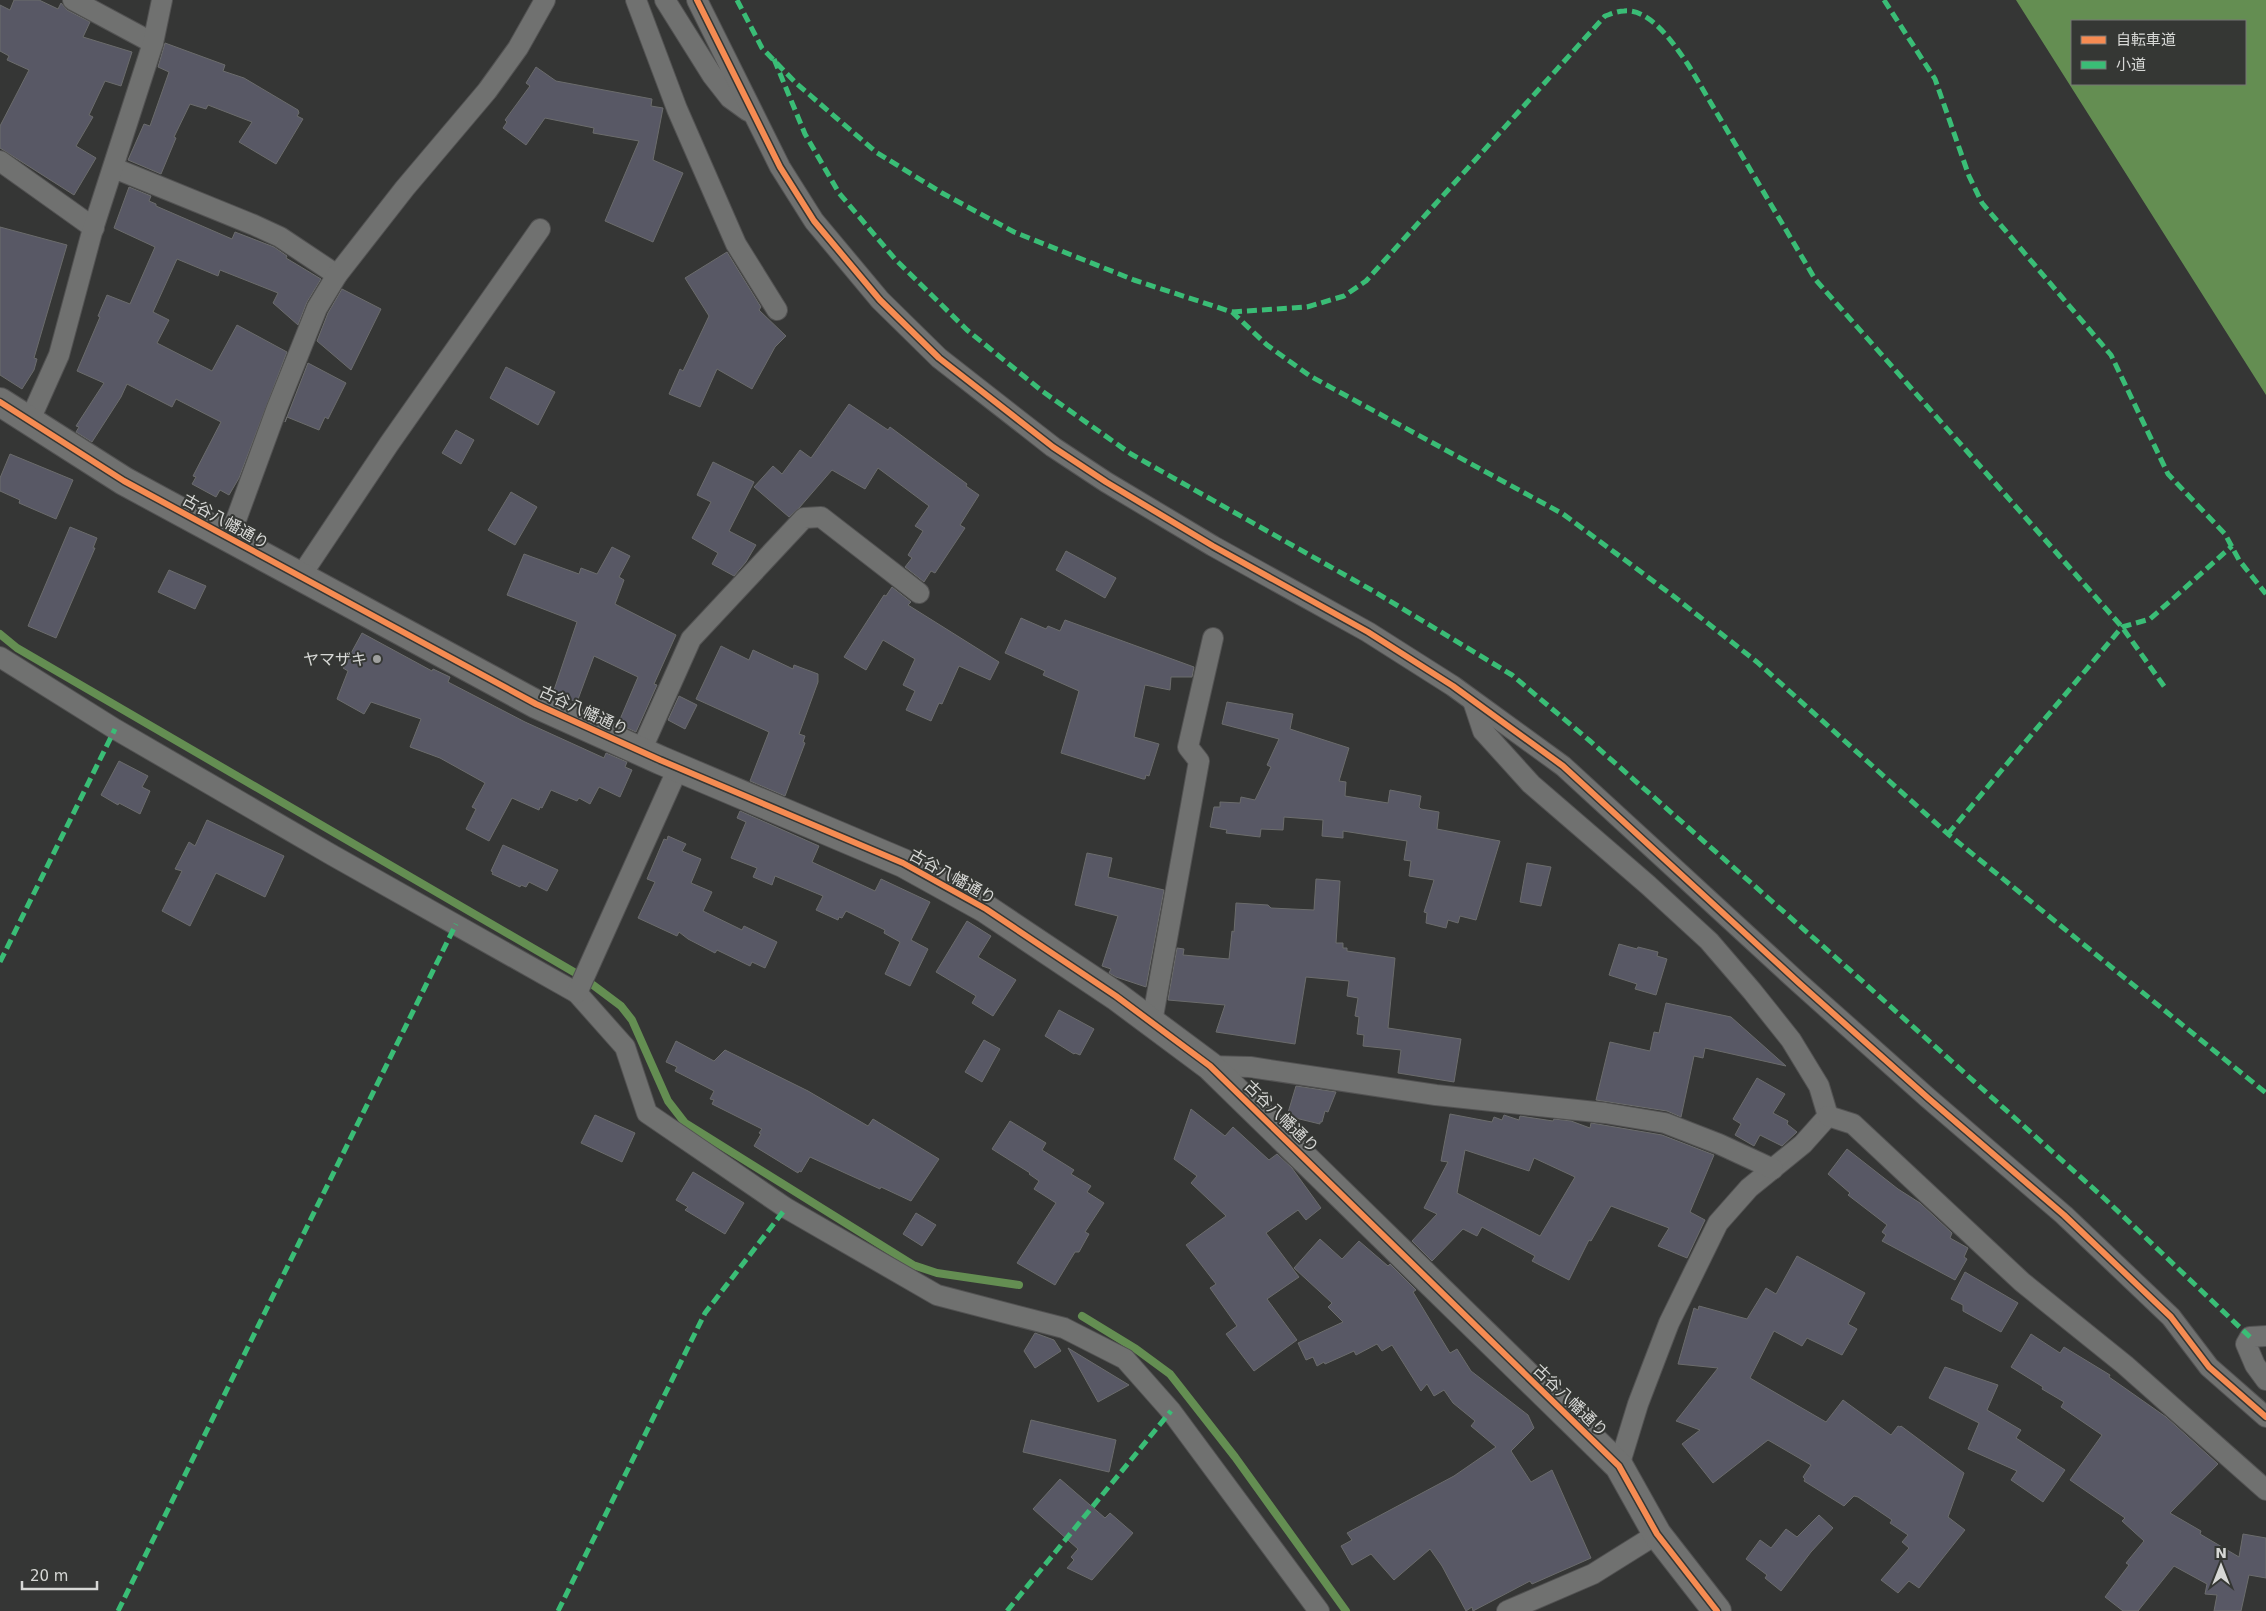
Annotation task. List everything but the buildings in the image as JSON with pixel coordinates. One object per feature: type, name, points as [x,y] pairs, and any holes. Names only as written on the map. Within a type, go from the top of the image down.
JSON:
[{"type":"street","points":[[73,0],[153,43]]},
{"type":"street","points":[[29,422],[59,355],[94,228],[153,43],[162,0]]},
{"type":"street","points":[[229,539],[277,408],[317,308],[337,275],[405,188],[487,91],[518,48],[545,0]]},
{"type":"street","points":[[636,0],[677,109],[736,244],[777,310]]},
{"type":"street","points":[[665,0],[712,75],[730,98],[753,115]]},
{"type":"street","points":[[697,0],[780,167],[814,221],[880,300],[939,358],[1053,447],[1106,482],[1212,546],[1368,632],[1473,701],[1562,766],[1821,1002],[2064,1215],[2171,1317],[2209,1367],[2266,1418]]},
{"type":"street","points":[[0,161],[94,228]]},
{"type":"street","points":[[114,168],[254,225],[280,238],[337,275]]},
{"type":"street","points":[[300,577],[389,444],[540,229]]},
{"type":"street","name":"古谷八幡通り","points":[[0,402],[124,481],[536,704],[903,863],[986,909],[1116,996],[1210,1066],[1619,1466],[1658,1534],[1717,1611]]},
{"type":"street","points":[[640,750],[691,639],[804,518],[821,518],[919,593]]},
{"type":"street","points":[[1152,1022],[1198,761],[1188,747],[1213,638]]},
{"type":"street","points":[[0,657],[114,729],[576,993],[624,1047],[647,1113],[786,1208],[937,1295],[1064,1328],[1125,1359],[1171,1411],[1319,1611]]},
{"type":"street","points":[[1473,701],[1482,731],[1530,784],[1648,885],[1709,941],[1752,991],[1791,1040],[1818,1086],[1828,1116]]},
{"type":"street","points":[[576,993],[679,766]]},
{"type":"street","points":[[1210,1066],[1250,1067],[1436,1095],[1605,1113],[1665,1123],[1720,1144],[1773,1169]]},
{"type":"street","points":[[1619,1466],[1638,1404],[1669,1323],[1718,1224],[1749,1188],[1803,1144],[1828,1116]]},
{"type":"street","points":[[1828,1116],[1853,1124],[2022,1282],[2125,1365],[2266,1490]]},
{"type":"street","points":[[2266,1336],[2250,1337],[2246,1344],[2255,1365],[2266,1380]]},
{"type":"street","points":[[1507,1611],[1593,1574],[1658,1534]]},
{"type":"shaded area","points":[[2016,0],[2266,0],[2266,395]]},
{"type":"waterway","points":[[0,634],[17,648],[579,975]]},
{"type":"waterway","points":[[593,985],[621,1006],[632,1020],[668,1101],[685,1123],[913,1265],[937,1273],[1019,1285]]},
{"type":"waterway","points":[[1082,1316],[1136,1349],[1170,1374],[1235,1457],[1346,1611]]},
{"type":"marked path","points":[[737,0],[762,48],[797,84],[876,152],[942,193],[1014,232],[1134,280],[1232,312],[1267,345],[1310,376],[1563,514],[1672,595],[1757,662],[1948,834],[2266,1093]]},
{"type":"marked path","points":[[1884,0],[1935,79],[1969,176],[1982,203],[2111,355],[2168,474],[2225,534],[2239,560],[2266,594]]},
{"type":"marked path","points":[[1232,312],[1307,307],[1344,296],[1366,281],[1605,16],[1622,11],[1634,12],[1644,16],[1662,30],[1689,66],[1815,279],[2122,627],[2166,689]]},
{"type":"marked path","points":[[774,59],[805,134],[839,193],[895,259],[967,330],[1042,391],[1131,454],[1375,592],[1512,675],[1590,741],[1851,971],[2105,1199],[2250,1337]]},
{"type":"marked path","points":[[1948,834],[2122,627],[2150,619],[2232,546]]},
{"type":"marked path","points":[[0,962],[115,729]]},
{"type":"marked path","points":[[118,1611],[456,924]]},
{"type":"marked path","points":[[558,1611],[705,1313],[786,1208]]},
{"type":"marked path","points":[[1007,1611],[1171,1411]]},
{"type":"cycle path","points":[[697,0],[780,167],[814,221],[880,300],[939,358],[1053,447],[1106,482],[1213,546],[1368,632],[1453,686],[1563,766],[1799,983],[1928,1098],[2064,1215],[2171,1317],[2209,1367],[2266,1417]]},
{"type":"cycle path","points":[[0,402],[124,481],[536,704],[660,760],[903,863],[986,909],[1116,996],[1210,1066],[1619,1466],[1657,1534],[1717,1611]]},
{"type":"place","name":"ヤマザキ","points":[[377,659]]}]
